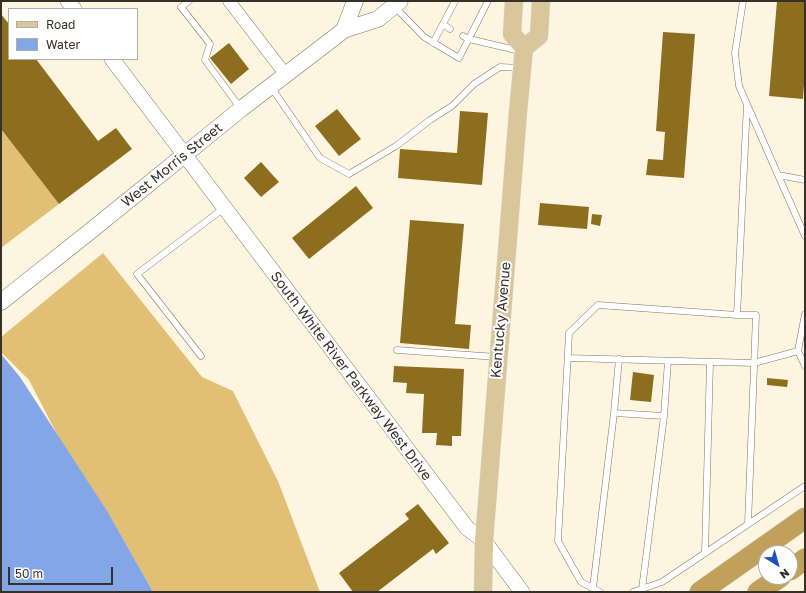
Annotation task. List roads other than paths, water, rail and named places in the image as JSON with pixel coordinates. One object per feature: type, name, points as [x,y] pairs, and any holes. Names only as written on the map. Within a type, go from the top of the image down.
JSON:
[{"type":"highway","points":[[700,592],[805,518]]},
{"type":"highway","points":[[758,592],[768,585]]},
{"type":"main road","points":[[344,30],[355,1]]},
{"type":"main road","points":[[514,1],[512,34],[524,56],[539,36],[542,1]]},
{"type":"main road","name":"West Morris Street","points":[[1,302],[241,109],[344,30],[378,19],[397,3]]},
{"type":"main road","name":"Kentucky Avenue","points":[[483,592],[484,541],[498,357],[524,56]]},
{"type":"street","points":[[229,1],[286,75]]},
{"type":"street","name":"South White River Parkway West Drive","points":[[113,60],[467,528],[484,541],[522,592]]},
{"type":"lane","points":[[189,1],[181,7],[210,44],[205,60],[241,109]]},
{"type":"lane","points":[[433,43],[455,1]]},
{"type":"lane","points":[[397,3],[424,37],[459,58],[466,38],[477,25],[488,1]]},
{"type":"lane","points":[[743,1],[735,53],[739,86],[805,236]]},
{"type":"lane","points":[[479,4],[485,7]]},
{"type":"lane","points":[[450,10],[457,14]]},
{"type":"lane","points":[[470,21],[477,25]]},
{"type":"lane","points":[[443,24],[450,29]]},
{"type":"lane","points":[[466,38],[524,56]]},
{"type":"lane","points":[[271,87],[320,158],[349,174],[396,146],[430,120],[452,106],[474,84],[500,67],[524,56]]},
{"type":"lane","points":[[737,315],[747,104]]},
{"type":"lane","points":[[778,175],[805,180]]},
{"type":"lane","points":[[201,356],[137,274],[224,208]]},
{"type":"lane","points":[[600,592],[591,590],[581,582],[558,541],[569,333],[598,305],[737,315],[756,315],[748,524]]},
{"type":"lane","points":[[805,314],[798,351],[805,366]]},
{"type":"lane","points":[[397,350],[498,357]]},
{"type":"lane","points":[[568,358],[754,363],[798,351]]},
{"type":"lane","points":[[591,590],[614,413],[619,360]]},
{"type":"lane","points":[[642,589],[664,416],[668,361]]},
{"type":"lane","points":[[705,553],[710,362]]},
{"type":"lane","points":[[614,413],[664,416]]},
{"type":"lane","points":[[633,592],[662,582],[805,486]]},
{"type":"water","points":[[1,354],[20,377],[109,514],[153,592],[1,592]]}]
